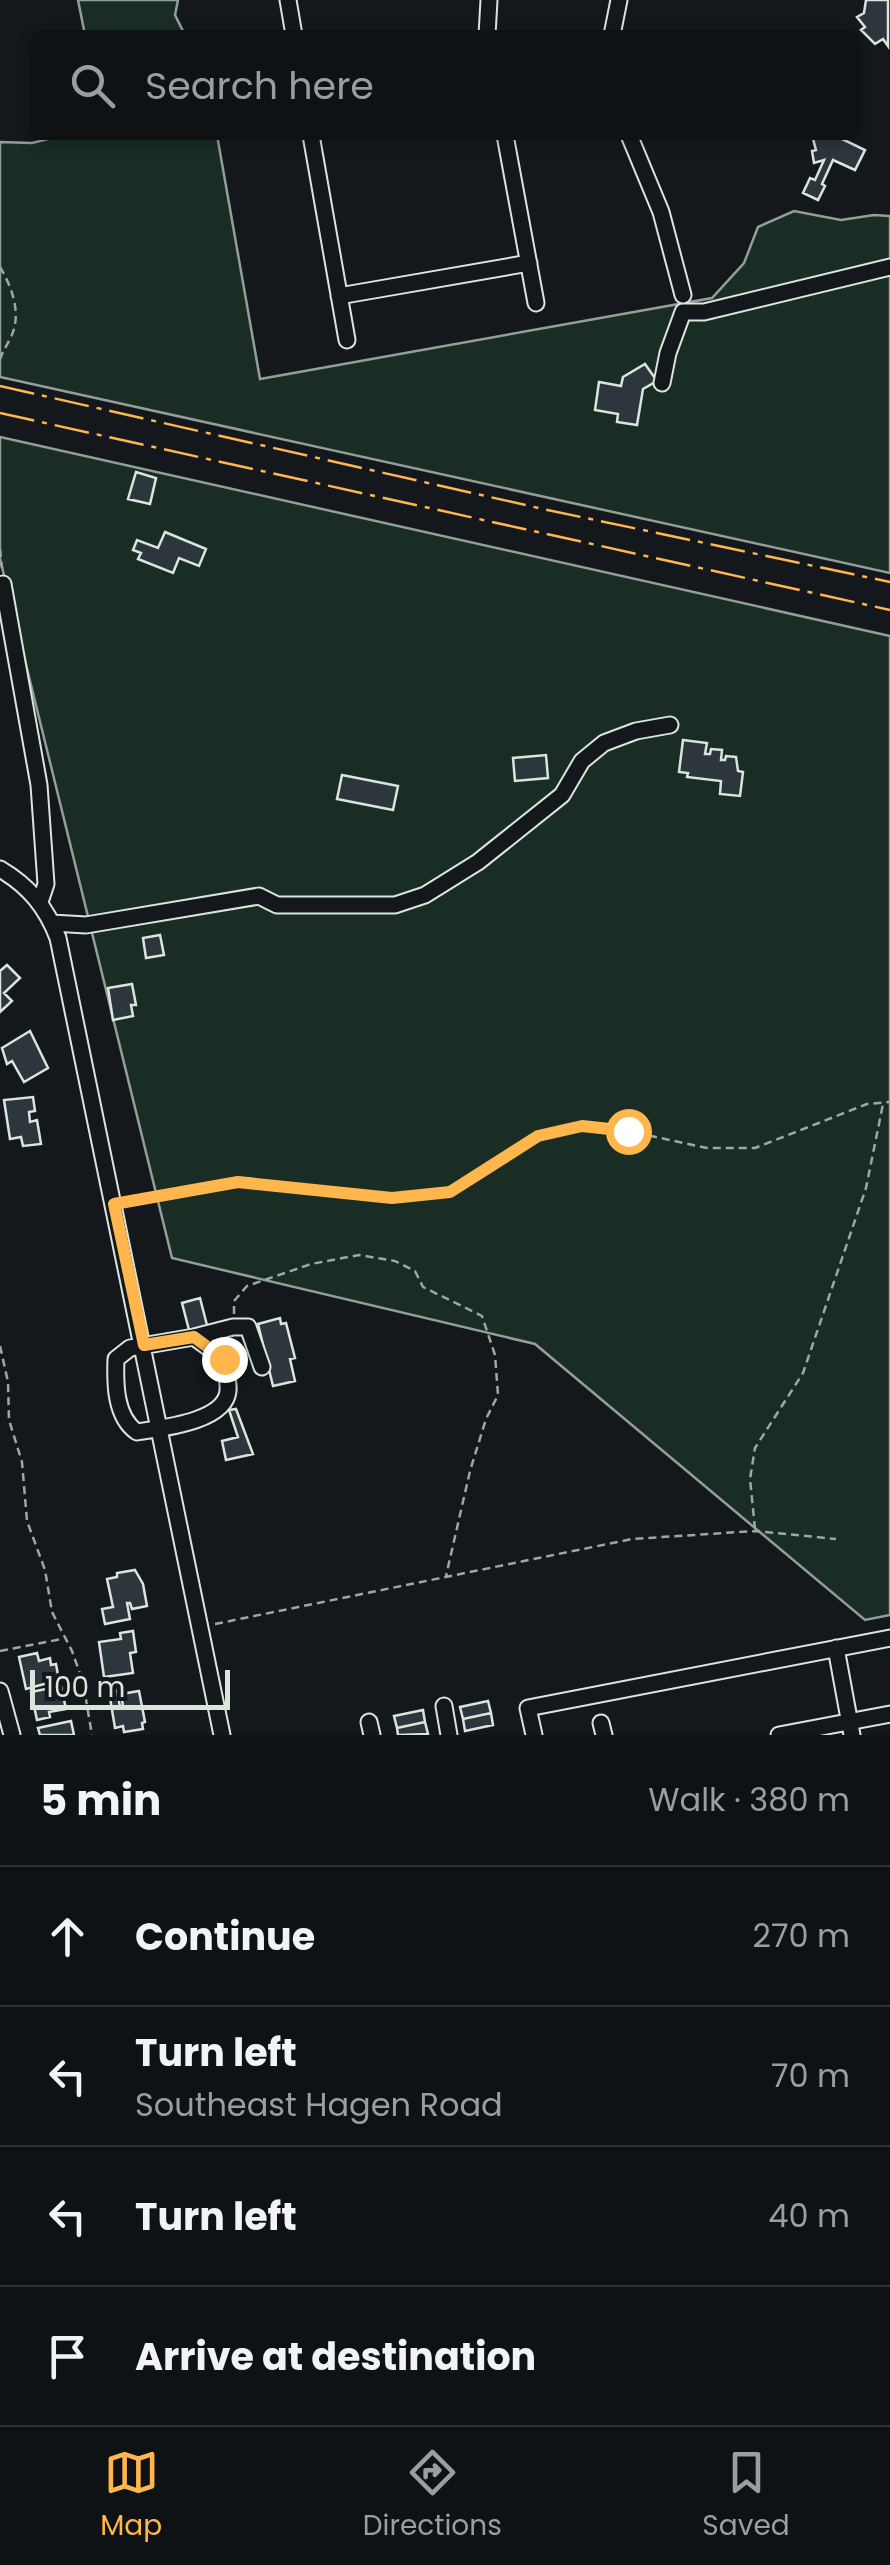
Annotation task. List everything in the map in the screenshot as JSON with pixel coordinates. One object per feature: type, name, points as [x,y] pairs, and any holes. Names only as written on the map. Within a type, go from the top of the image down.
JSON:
[{"type":"street","points":[[288,0],[293,30]]},
{"type":"street","points":[[487,30],[489,0]]},
{"type":"street","points":[[613,30],[619,0]]},
{"type":"street","points":[[312,140],[347,340]]},
{"type":"street","points":[[506,140],[536,303]]},
{"type":"street","points":[[631,140],[652,186],[683,294]]},
{"type":"street","points":[[340,296],[529,263]]},
{"type":"street","points":[[662,383],[672,338],[683,312],[704,312],[890,267]]},
{"type":"street","points":[[4,584],[40,784],[46,884],[40,902]]},
{"type":"street","points":[[52,923],[86,924],[260,896],[277,906],[394,904],[425,896],[478,862],[562,795],[582,761],[604,743],[636,731],[670,725]]},
{"type":"street","points":[[0,869],[16,878],[40,902],[52,923],[65,966],[222,1735]]},
{"type":"street","points":[[194,1337],[224,1359],[228,1391],[224,1404],[208,1416],[137,1432],[128,1425],[116,1383],[116,1359],[122,1352],[233,1327],[248,1328],[262,1367]]},
{"type":"street","points":[[534,1735],[528,1708],[890,1638]]},
{"type":"street","points":[[836,1648],[851,1728]]},
{"type":"street","points":[[0,1691],[4,1719],[12,1735]]},
{"type":"street","points":[[444,1706],[450,1735]]},
{"type":"street","points":[[779,1735],[851,1728],[890,1714]]},
{"type":"path","points":[[0,266],[10,286],[16,315],[0,359]]},
{"type":"path","points":[[0,550],[4,584]]},
{"type":"path","points":[[755,1530],[750,1479],[756,1448],[804,1372],[866,1188],[884,1102]]},
{"type":"path","points":[[114,1204],[238,1182],[392,1198],[450,1192],[538,1136],[582,1126],[628,1131],[707,1148],[756,1148],[866,1104],[890,1102]]},
{"type":"path","points":[[233,1327],[234,1301],[247,1286],[310,1264],[359,1254],[395,1261],[414,1270],[423,1287],[482,1316],[494,1355],[498,1395],[470,1472],[446,1577]]},
{"type":"path","points":[[0,1346],[8,1382],[10,1420],[22,1462],[27,1520],[45,1570],[52,1612],[83,1682],[92,1735]]},
{"type":"path","points":[[0,1384],[8,1382]]},
{"type":"path","points":[[198,1627],[632,1539],[755,1530],[836,1539]]},
{"type":"path","points":[[0,1651],[64,1639]]},
{"type":"green space","points":[[78,0],[178,0],[175,15],[182,30],[84,30]]},
{"type":"green space","points":[[218,140],[260,379],[712,298],[744,263],[758,227],[794,211],[841,220],[890,216],[890,573],[0,377],[0,142]]},
{"type":"green space","points":[[0,437],[890,636],[890,1615],[865,1620],[535,1344],[172,1258],[0,559]]},
{"type":"building","points":[[866,0],[888,0],[888,46],[883,39],[875,44],[861,30],[865,27],[857,17],[864,13]]},
{"type":"building","points":[[813,140],[844,140],[865,150],[855,170],[833,160],[818,200],[803,193],[810,178],[815,180],[824,160],[814,163],[812,151],[816,150]]},
{"type":"building","points":[[645,364],[657,381],[643,389],[637,425],[617,422],[618,414],[595,410],[599,382],[621,386],[623,377]]},
{"type":"building","points":[[136,472],[156,478],[150,504],[128,499]]},
{"type":"building","points":[[165,532],[206,549],[199,566],[179,558],[173,573],[138,559],[141,553],[133,550],[137,540],[158,548]]},
{"type":"building","points":[[683,740],[707,743],[705,754],[710,754],[711,749],[722,750],[721,760],[736,757],[738,771],[743,772],[740,796],[720,794],[721,781],[687,777],[688,773],[679,772]]},
{"type":"building","points":[[546,755],[548,778],[515,781],[513,758]]},
{"type":"building","points":[[342,775],[398,786],[393,810],[337,799]]},
{"type":"building","points":[[160,935],[164,955],[146,958],[143,938]]},
{"type":"building","points":[[7,965],[20,978],[4,993],[12,1001],[0,1012],[0,971]]},
{"type":"building","points":[[132,984],[136,1005],[131,1005],[133,1016],[113,1020],[108,988]]},
{"type":"building","points":[[30,1031],[48,1068],[24,1082],[12,1061],[7,1064],[2,1048]]},
{"type":"building","points":[[33,1097],[35,1111],[29,1112],[30,1122],[37,1120],[41,1144],[23,1146],[21,1137],[10,1139],[4,1100]]},
{"type":"building","points":[[200,1298],[208,1329],[190,1334],[182,1303]]},
{"type":"building","points":[[280,1318],[281,1324],[286,1323],[295,1358],[290,1359],[295,1381],[273,1386],[258,1324]]},
{"type":"building","points":[[236,1409],[253,1454],[226,1460],[222,1441],[238,1437],[229,1410]]},
{"type":"building","points":[[135,1570],[143,1584],[147,1606],[132,1609],[127,1603],[130,1619],[105,1624],[102,1609],[113,1607],[107,1579]]},
{"type":"building","points":[[133,1631],[133,1673],[104,1677],[99,1642],[121,1639],[120,1633]]},
{"type":"building","points":[[37,1653],[39,1661],[50,1658],[51,1665],[56,1664],[59,1680],[26,1689],[19,1657]]},
{"type":"building","points":[[61,1686],[66,1709],[49,1712],[50,1717],[37,1720],[31,1692]]},
{"type":"building","points":[[117,1690],[120,1707],[121,1694],[139,1691],[143,1729],[124,1732],[123,1726],[115,1728],[109,1692]]},
{"type":"building","points":[[488,1701],[491,1713],[463,1719],[460,1707]]},
{"type":"building","points":[[423,1710],[425,1722],[397,1728],[394,1716]]},
{"type":"building","points":[[491,1713],[493,1725],[465,1731],[463,1719]]},
{"type":"building","points":[[71,1721],[74,1735],[40,1735],[38,1728]]},
{"type":"building","points":[[425,1722],[428,1734],[398,1735],[397,1728]]},
{"type":"power","points":[[0,386],[543,509],[890,582]]},
{"type":"power","points":[[0,413],[890,610]]},
{"type":"route","points":[[224,1359],[194,1337],[144,1345],[114,1204],[238,1182],[392,1198],[450,1192],[538,1136],[582,1126],[628,1131]]}]
